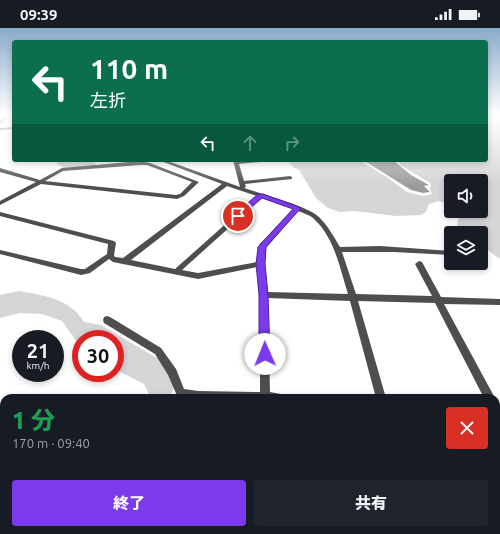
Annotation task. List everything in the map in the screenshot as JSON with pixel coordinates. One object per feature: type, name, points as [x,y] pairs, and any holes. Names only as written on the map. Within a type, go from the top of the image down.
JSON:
[{"type":"street","points":[[166,162],[226,184],[243,187],[261,196],[297,208],[316,217],[327,230],[338,250],[353,297],[380,394]]},
{"type":"street","points":[[235,162],[243,187]]},
{"type":"street","points":[[0,170],[39,181],[177,197],[182,195],[196,182],[148,164],[140,163],[62,170],[39,181],[0,203]]},
{"type":"street","points":[[243,187],[290,178]]},
{"type":"street","points":[[125,261],[226,184]]},
{"type":"street","points":[[177,271],[261,196]]},
{"type":"street","points":[[265,394],[264,295],[261,264],[262,247],[297,208]]},
{"type":"street","points":[[0,214],[112,243],[110,255],[87,271],[81,272],[0,252]]},
{"type":"street","points":[[338,250],[389,248],[444,252]]},
{"type":"street","points":[[110,255],[112,259],[198,276],[261,264]]},
{"type":"street","points":[[419,264],[488,394]]},
{"type":"street","points":[[264,295],[500,302]]},
{"type":"street","points":[[107,320],[158,351],[172,372],[180,394]]},
{"type":"street","points":[[264,534],[280,534]]},
{"type":"shaded area","points":[[488,139],[500,139],[500,259],[488,250],[488,226],[457,225],[458,218],[488,218],[488,174],[444,174],[444,203],[439,201],[429,204],[426,212],[421,215],[396,216],[354,211],[340,212],[328,208],[316,198],[299,170],[293,167],[289,162],[362,162],[387,177],[407,192],[423,196],[432,194],[430,183],[402,166],[399,162],[488,162]]},
{"type":"shaded area","points":[[58,162],[93,162],[96,166],[65,168],[57,164]]},
{"type":"shaded area","points":[[366,162],[395,162],[411,175],[429,185],[424,186],[430,192],[423,193],[411,190]]},
{"type":"shaded area","points":[[19,291],[33,293],[62,302],[75,311],[84,322],[101,325],[109,330],[72,330],[72,335],[62,321],[42,314],[20,313],[0,318],[0,295]]},
{"type":"shaded area","points":[[124,339],[172,367],[176,382],[172,394],[149,394],[144,384],[124,374]]},
{"type":"route","points":[[238,216],[261,196],[297,208],[262,247],[261,264],[264,295],[265,354]]}]
